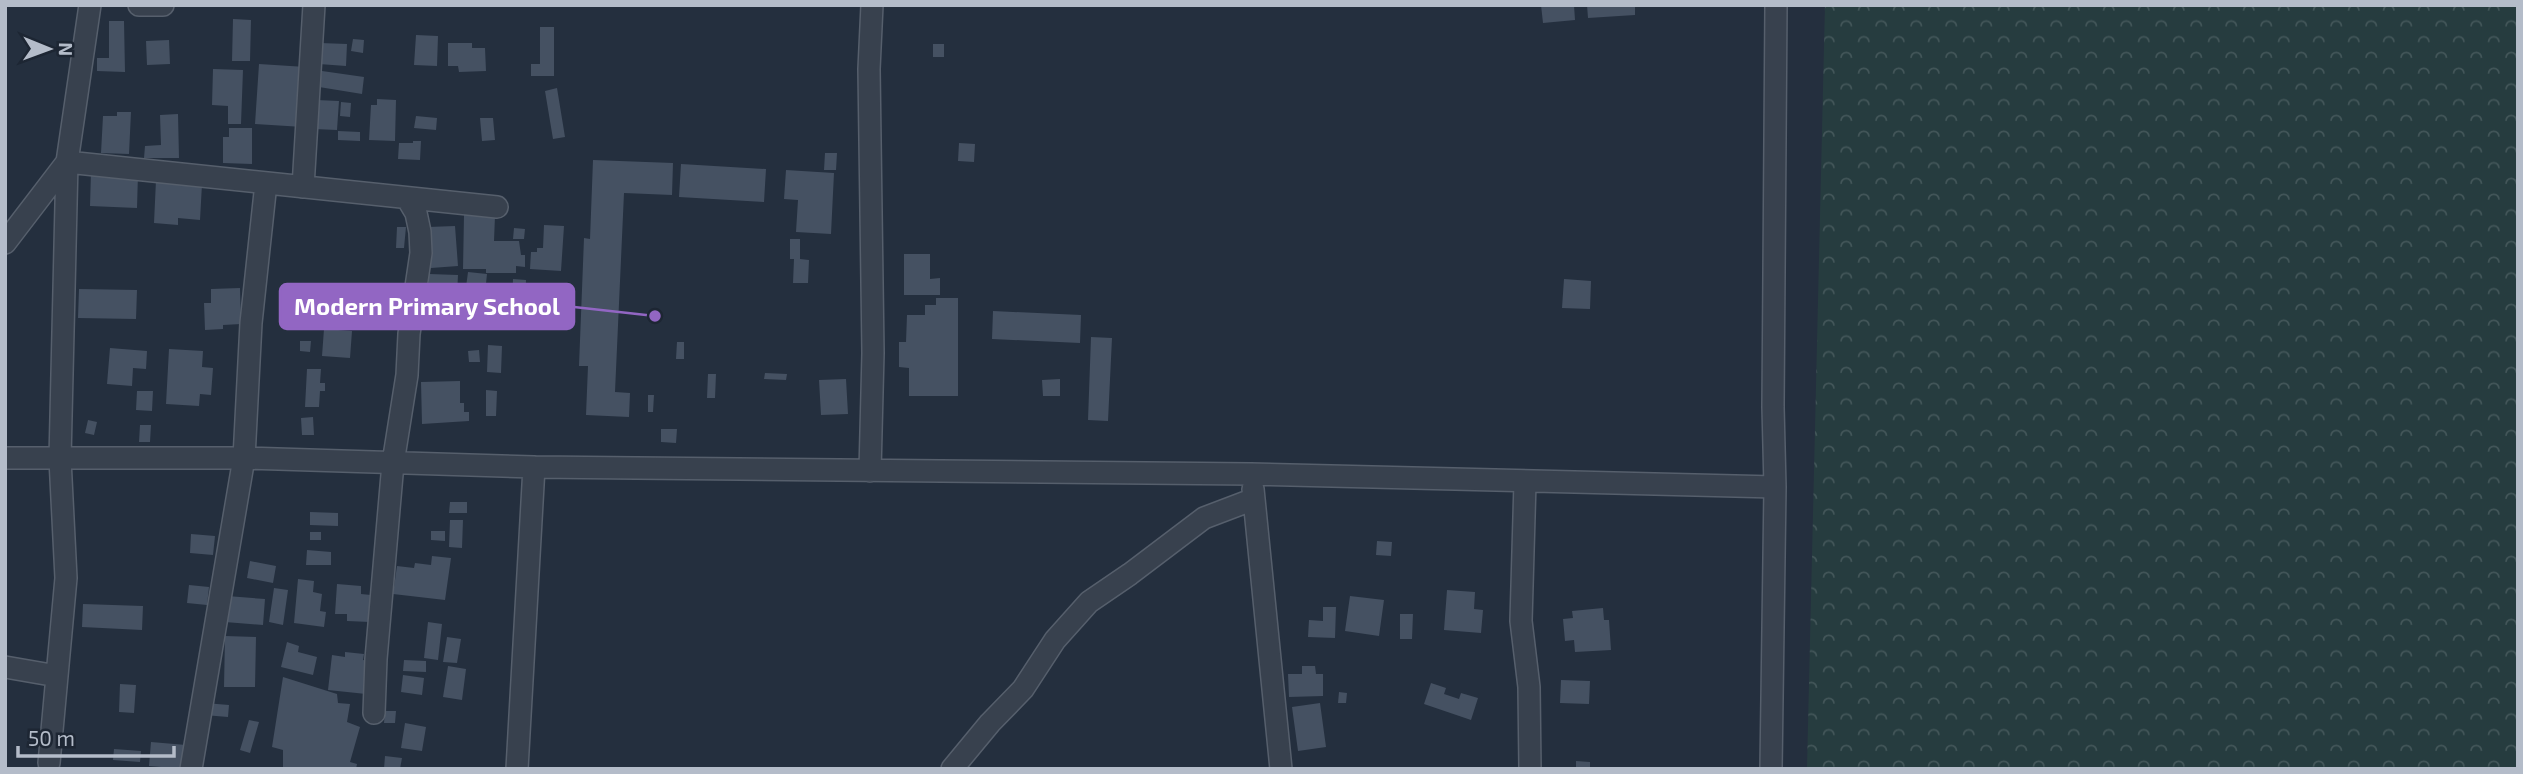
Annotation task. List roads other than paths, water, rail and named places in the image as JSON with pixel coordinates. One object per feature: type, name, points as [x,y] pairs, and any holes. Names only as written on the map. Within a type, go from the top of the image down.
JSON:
[{"type":"street","points":[[49,763],[66,578],[60,459],[67,162],[90,5]]},
{"type":"street","points":[[139,5],[163,5]]},
{"type":"street","points":[[303,187],[314,5]]},
{"type":"street","points":[[870,471],[873,353],[869,69],[872,5]]},
{"type":"street","points":[[1770,769],[1775,487],[1773,407],[1776,5]]},
{"type":"street","points":[[67,162],[497,207]]},
{"type":"street","points":[[5,243],[67,162]]},
{"type":"street","points":[[191,769],[244,458],[251,323],[266,183]]},
{"type":"street","points":[[374,713],[393,463],[405,390],[409,334],[421,253],[418,223],[407,198]]},
{"type":"street","points":[[5,458],[244,458],[534,467],[1251,474],[1775,487]]},
{"type":"street","points":[[517,769],[534,467]]},
{"type":"street","points":[[1251,474],[1280,769]]},
{"type":"street","points":[[1525,481],[1521,621],[1529,687],[1530,769]]},
{"type":"street","points":[[952,769],[990,723],[1023,689],[1055,640],[1089,602],[1204,517],[1254,499]]},
{"type":"street","points":[[5,667],[57,676]]},
{"type":"place","name":"Modern Primary School","points":[[655,316]]}]
